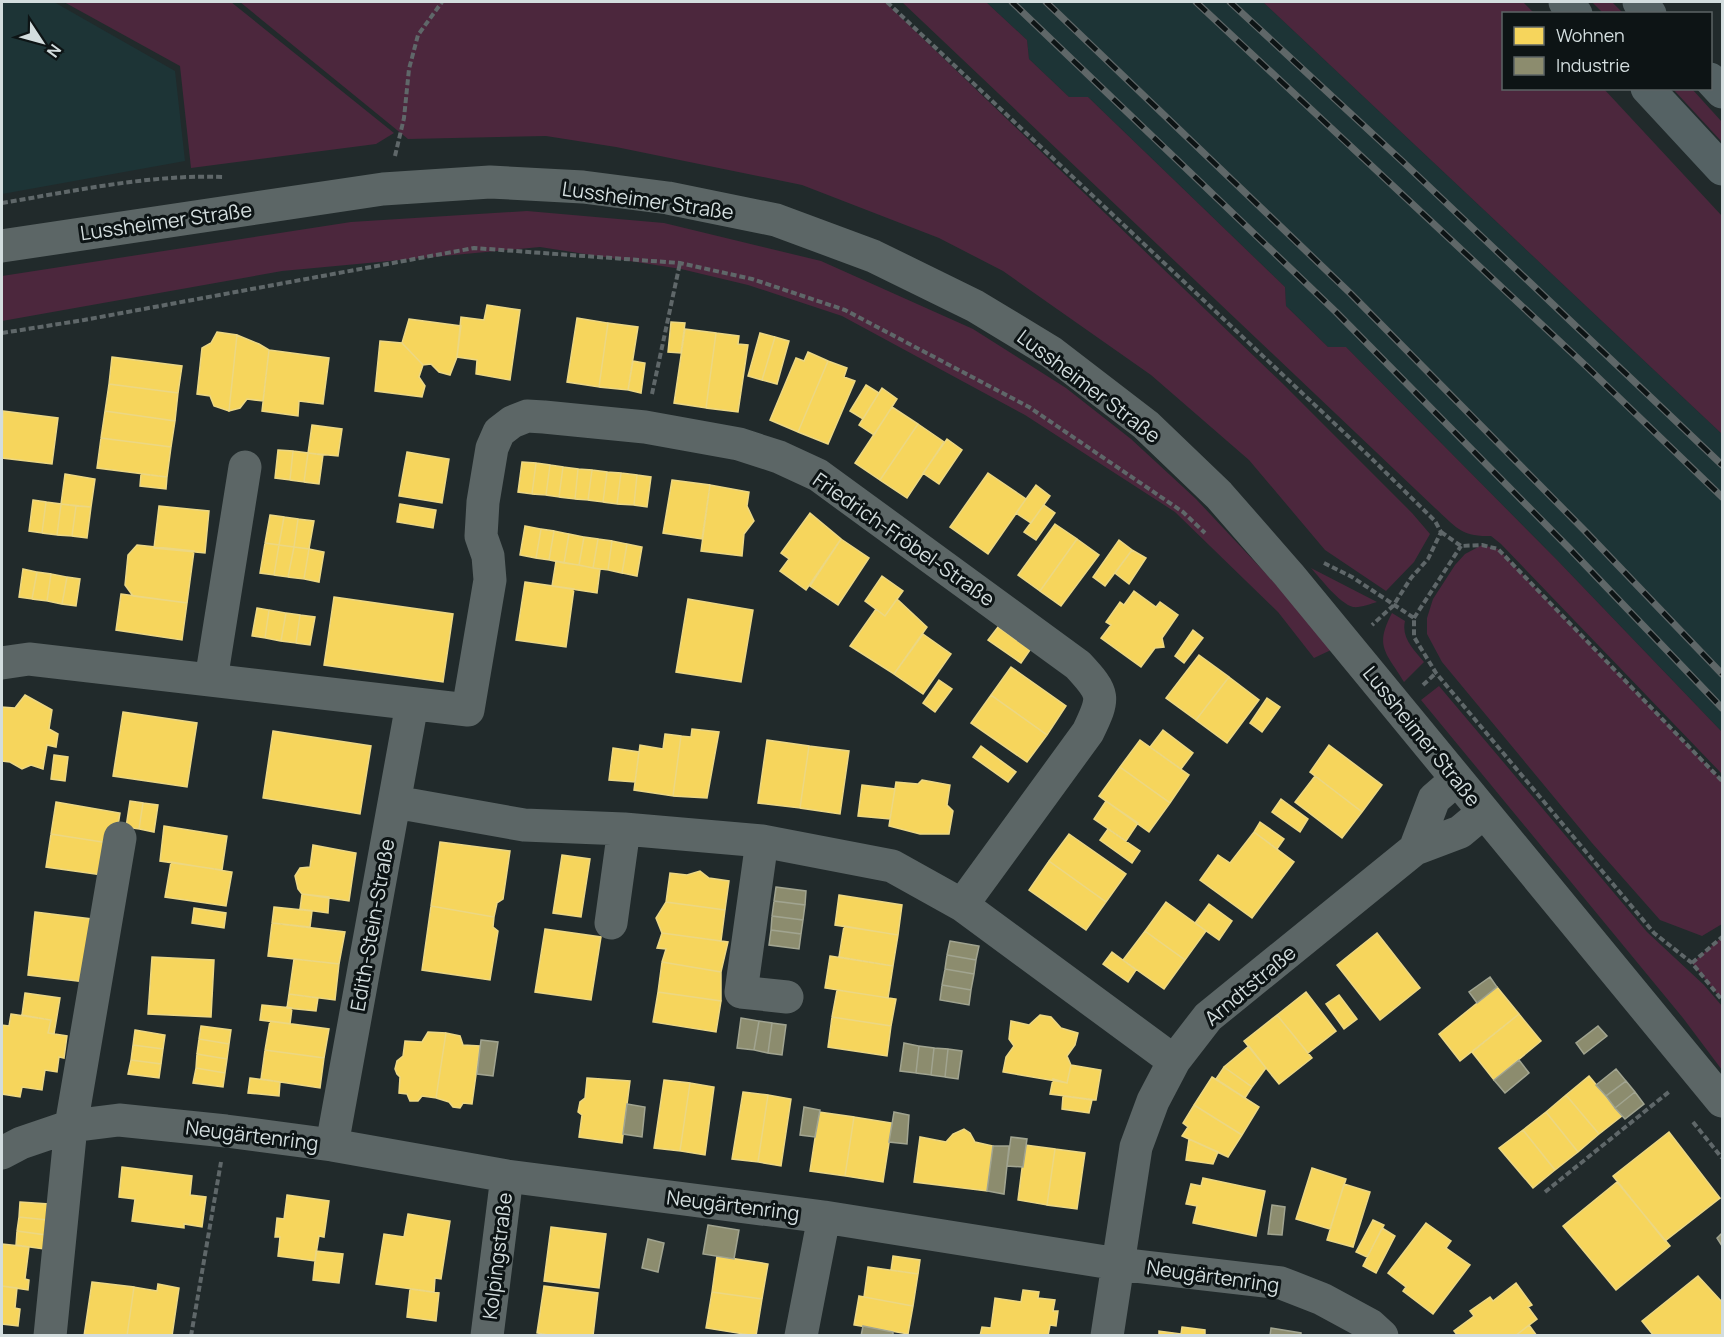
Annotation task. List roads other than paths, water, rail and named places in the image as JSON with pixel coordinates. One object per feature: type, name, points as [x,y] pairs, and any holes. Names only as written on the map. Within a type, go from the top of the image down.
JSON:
[{"type":"highway","points":[[1649,90],[1722,169]]},
{"type":"street","name":"Lussheimer Straße","points":[[2,246],[383,189],[490,182],[583,187],[647,196],[776,220],[873,256],[975,306],[1051,352],[1146,425],[1219,495],[1290,574],[1722,1101]]},
{"type":"street","name":"Friedrich-Fröbel-Straße","points":[[412,704],[468,710],[490,580],[488,556],[482,536],[483,502],[492,448],[499,432],[512,422],[527,416],[645,427],[739,444],[779,457],[818,475],[1078,665],[1094,682],[1101,697],[1097,713],[1088,732],[962,905]]},
{"type":"street","points":[[211,680],[245,467]]},
{"type":"street","points":[[2,663],[29,659],[412,704]]},
{"type":"street","name":"Edith-Stein-Straße","points":[[332,1145],[412,704]]},
{"type":"street","points":[[1415,849],[1434,799],[1458,779]]},
{"type":"street","points":[[395,802],[524,825],[624,829],[762,841],[892,866],[962,905],[1174,1061]]},
{"type":"street","name":"Arndtstraße","points":[[1107,1335],[1136,1147],[1153,1101],[1174,1061],[1208,1017],[1415,849],[1460,832],[1484,812]]},
{"type":"street","points":[[611,923],[624,829]]},
{"type":"street","points":[[50,1335],[71,1126],[120,838]]},
{"type":"street","points":[[762,841],[741,992],[787,997]]},
{"type":"street","name":"Neugärtenring","points":[[2,1153],[21,1143],[71,1126],[119,1120],[226,1131],[332,1145],[507,1176],[824,1217],[1118,1264],[1281,1283],[1322,1299],[1370,1325],[1382,1335]]},
{"type":"street","name":"Kolpingstraße","points":[[487,1335],[507,1176]]},
{"type":"street","points":[[801,1335],[824,1217]]},
{"type":"railway","points":[[1012,2],[1336,312],[1570,549],[1722,708]]},
{"type":"railway","points":[[1046,2],[1351,294],[1586,532],[1722,674]]},
{"type":"railway","points":[[1196,2],[1586,366],[1722,497]]},
{"type":"railway","points":[[1230,2],[1402,161],[1722,465]]}]
